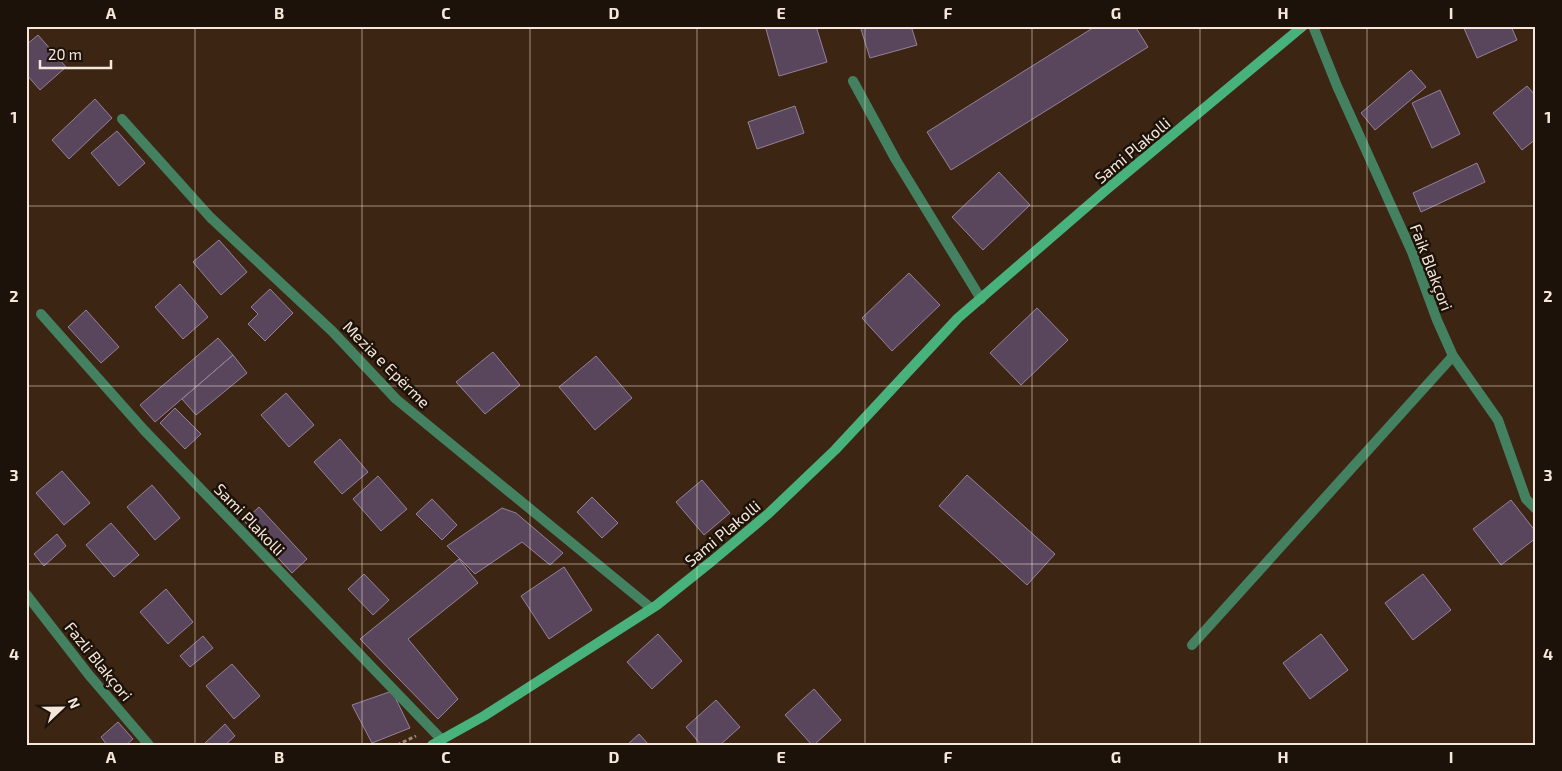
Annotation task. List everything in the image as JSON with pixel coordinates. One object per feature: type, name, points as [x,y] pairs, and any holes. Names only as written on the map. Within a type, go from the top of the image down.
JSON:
[{"type":"street","name":"Sami Plakolli","points":[[41,314],[144,430],[437,742],[484,716],[651,608],[712,562],[768,514],[835,450],[958,318],[1106,190],[1303,26]]},
{"type":"street","name":"Faik Blakçori","points":[[1313,26],[1337,86],[1412,252],[1436,320],[1453,356],[1498,420],[1526,500],[1536,509]]},
{"type":"street","points":[[854,81],[896,160],[981,298]]},
{"type":"street","name":"Mezia e Epërme","points":[[122,119],[210,217],[332,331],[396,399],[651,608]]},
{"type":"street","points":[[1192,645],[1453,356]]},
{"type":"street","name":"Fazli Blakçori","points":[[26,594],[89,675],[149,745]]},
{"type":"building","points":[[776,26],[816,26],[827,62],[779,76],[766,29]]},
{"type":"building","points":[[860,26],[911,26],[917,45],[870,58]]},
{"type":"building","points":[[1096,26],[1135,26],[1148,47],[951,170],[927,132]]},
{"type":"building","points":[[1463,26],[1511,26],[1517,40],[1477,58]]},
{"type":"building","points":[[38,35],[66,67],[40,90],[26,74],[26,45]]},
{"type":"building","points":[[1411,70],[1426,87],[1375,130],[1361,113]]},
{"type":"building","points":[[1527,86],[1536,96],[1536,139],[1522,150],[1493,113]]},
{"type":"building","points":[[1440,90],[1460,134],[1432,148],[1412,103]]},
{"type":"building","points":[[95,99],[112,118],[69,159],[52,140]]},
{"type":"building","points":[[795,106],[804,133],[757,149],[748,122]]},
{"type":"building","points":[[117,131],[145,163],[119,186],[91,153]]},
{"type":"building","points":[[1477,163],[1485,182],[1421,212],[1413,193]]},
{"type":"building","points":[[999,172],[1030,205],[983,250],[952,217]]},
{"type":"building","points":[[219,240],[247,272],[221,295],[193,262]]},
{"type":"building","points":[[909,273],[940,305],[892,351],[862,318]]},
{"type":"building","points":[[180,284],[208,317],[183,339],[155,307]]},
{"type":"building","points":[[270,289],[293,313],[265,341],[248,324],[258,314],[251,307]]},
{"type":"building","points":[[1037,308],[1068,340],[1021,385],[990,353]]},
{"type":"building","points":[[86,310],[119,347],[101,363],[68,327]]},
{"type":"building","points":[[218,338],[233,355],[155,422],[140,405]]},
{"type":"building","points":[[493,352],[520,385],[485,414],[456,382]]},
{"type":"building","points":[[233,355],[247,373],[196,415],[182,399]]},
{"type":"building","points":[[596,356],[632,398],[595,430],[559,387]]},
{"type":"building","points":[[286,393],[314,425],[289,447],[261,415]]},
{"type":"building","points":[[175,408],[201,434],[185,449],[160,423]]},
{"type":"building","points":[[340,439],[368,472],[342,494],[314,462]]},
{"type":"building","points":[[62,471],[90,503],[64,525],[36,493]]},
{"type":"building","points":[[967,475],[1055,554],[1027,585],[939,506]]},
{"type":"building","points":[[378,476],[407,509],[381,531],[353,499]]},
{"type":"building","points":[[702,480],[730,513],[704,535],[676,502]]},
{"type":"building","points":[[152,485],[180,518],[155,540],[127,507]]},
{"type":"building","points":[[592,497],[618,523],[602,538],[577,512]]},
{"type":"building","points":[[432,499],[457,525],[442,540],[416,514]]},
{"type":"building","points":[[1511,500],[1536,532],[1536,538],[1501,565],[1473,529]]},
{"type":"building","points":[[259,507],[307,559],[292,573],[244,521]]},
{"type":"building","points":[[502,508],[516,513],[563,553],[550,565],[522,542],[475,574],[447,546]]},
{"type":"building","points":[[111,523],[139,555],[114,577],[86,545]]},
{"type":"building","points":[[57,534],[66,546],[44,566],[34,554]]},
{"type":"building","points":[[459,559],[478,583],[408,639],[458,699],[438,719],[360,639]]},
{"type":"building","points":[[564,567],[592,610],[549,639],[521,596]]},
{"type":"building","points":[[364,574],[389,600],[373,615],[348,589]]},
{"type":"building","points":[[1423,574],[1451,610],[1413,640],[1385,603]]},
{"type":"building","points":[[166,589],[193,622],[168,644],[140,612]]},
{"type":"building","points":[[658,634],[682,661],[652,689],[627,662]]},
{"type":"building","points":[[1321,634],[1348,670],[1310,699],[1283,663]]},
{"type":"building","points":[[203,636],[213,648],[190,667],[180,656]]},
{"type":"building","points":[[232,664],[260,696],[234,719],[206,686]]},
{"type":"building","points":[[814,689],[841,720],[812,745],[785,715]]},
{"type":"building","points":[[392,691],[410,728],[372,743],[352,705]]},
{"type":"building","points":[[716,700],[740,727],[720,745],[701,745],[686,727]]},
{"type":"building","points":[[118,722],[133,739],[126,745],[107,745],[101,737]]},
{"type":"building","points":[[225,724],[235,736],[225,745],[203,745]]},
{"type":"building","points":[[639,734],[649,745],[627,745]]}]
